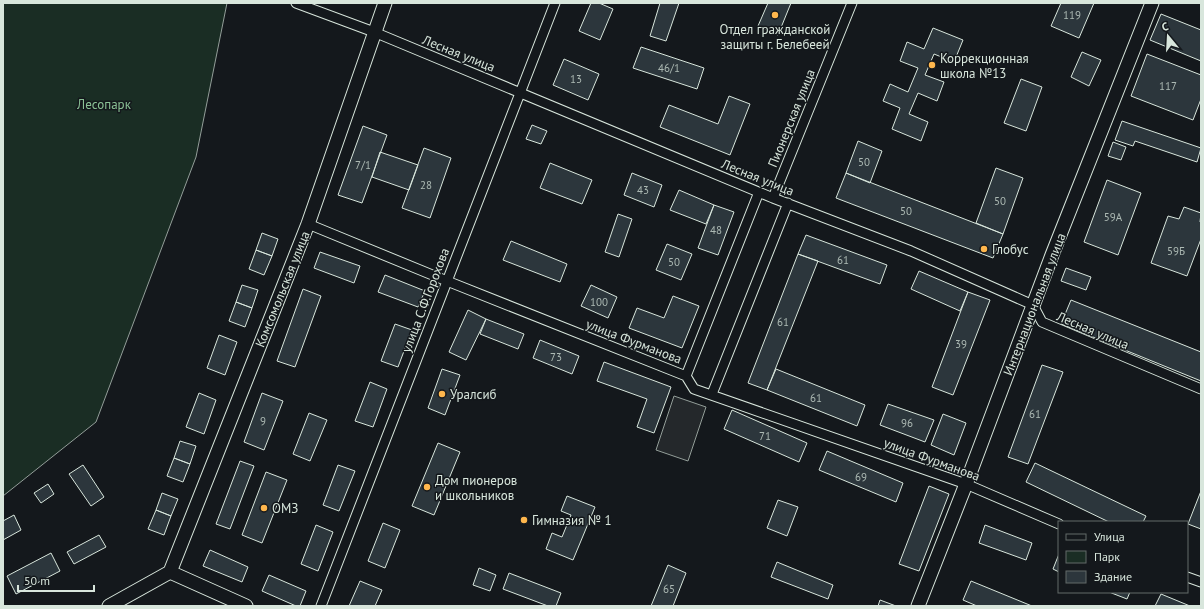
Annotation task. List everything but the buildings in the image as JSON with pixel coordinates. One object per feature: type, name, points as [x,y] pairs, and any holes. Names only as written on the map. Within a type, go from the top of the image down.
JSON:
[{"type":"street","name":"Лесная улица","points":[[298,3],[374,32],[773,198],[911,251],[1033,305],[1042,322],[1201,389]]},
{"type":"street","name":"Комсомольская улица","points":[[170,572],[308,224],[385,3]]},
{"type":"street","name":"улица С.Ф.Горохова","points":[[321,606],[519,92],[555,3]]},
{"type":"street","name":"Пионерская улица","points":[[773,198],[852,3]]},
{"type":"street","name":"Интернациональная улица","points":[[918,606],[966,484],[1033,305],[1152,3]]},
{"type":"street","points":[[686,376],[759,192]]},
{"type":"street","points":[[712,394],[788,203]]},
{"type":"street","name":"улица Фурманова","points":[[308,224],[447,282],[686,376],[694,389],[712,394],[966,484],[1058,524]]},
{"type":"street","points":[[109,606],[170,572],[246,606]]},
{"type":"street","points":[[1188,577],[1201,582]]},
{"type":"green space","name":"Лесопарк","points":[[3,3],[227,3],[196,157],[96,422],[3,496]]},
{"type":"shaded area","points":[[674,396],[706,407],[688,461],[656,450]]},
{"type":"place","name":"Отдел гражданской защиты г. Белебеей","points":[[775,15]]},
{"type":"place","name":"Коррекционная школа №13","points":[[932,65]]},
{"type":"place","name":"Глобус","points":[[984,249]]},
{"type":"place","name":"Уралсиб","points":[[442,394]]},
{"type":"place","name":"Дом пионеров и школьников","points":[[427,487]]},
{"type":"place","name":"ОМЗ","points":[[264,508]]},
{"type":"place","name":"Гимназия № 1","points":[[524,520]]}]
